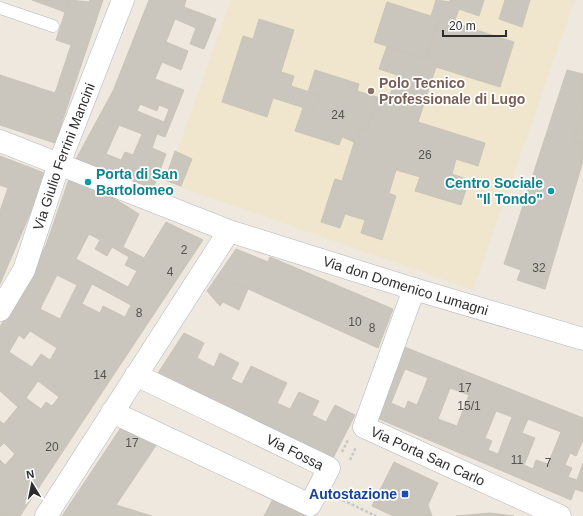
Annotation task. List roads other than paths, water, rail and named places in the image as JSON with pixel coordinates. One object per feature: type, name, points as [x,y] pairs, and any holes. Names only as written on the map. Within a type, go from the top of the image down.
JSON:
[{"type":"street","name":"Via Giulio Ferrini Mancini","points":[[0,310],[24,270],[59,164],[123,0]]},
{"type":"street","name":"Via don Domenico Lumagni","points":[[0,141],[229,230],[414,289],[583,340]]},
{"type":"street","points":[[46,516],[229,230]]},
{"type":"street","name":"Via Porta San Carlo","points":[[414,289],[364,427],[560,516]]},
{"type":"street","name":"Via Fossa","points":[[112,412],[310,505],[329,468],[136,375]]},
{"type":"lane","points":[[0,8],[53,26]]},
{"type":"place","name":"Polo Tecnico Professionale di Lugo","points":[[371,91]]},
{"type":"place","name":"Porta di San Bartolomeo","points":[[88,182]]},
{"type":"place","name":"Centro Sociale \"Il Tondo\"","points":[[551,191]]},
{"type":"place","name":"Autostazione","points":[[405,494]]}]
